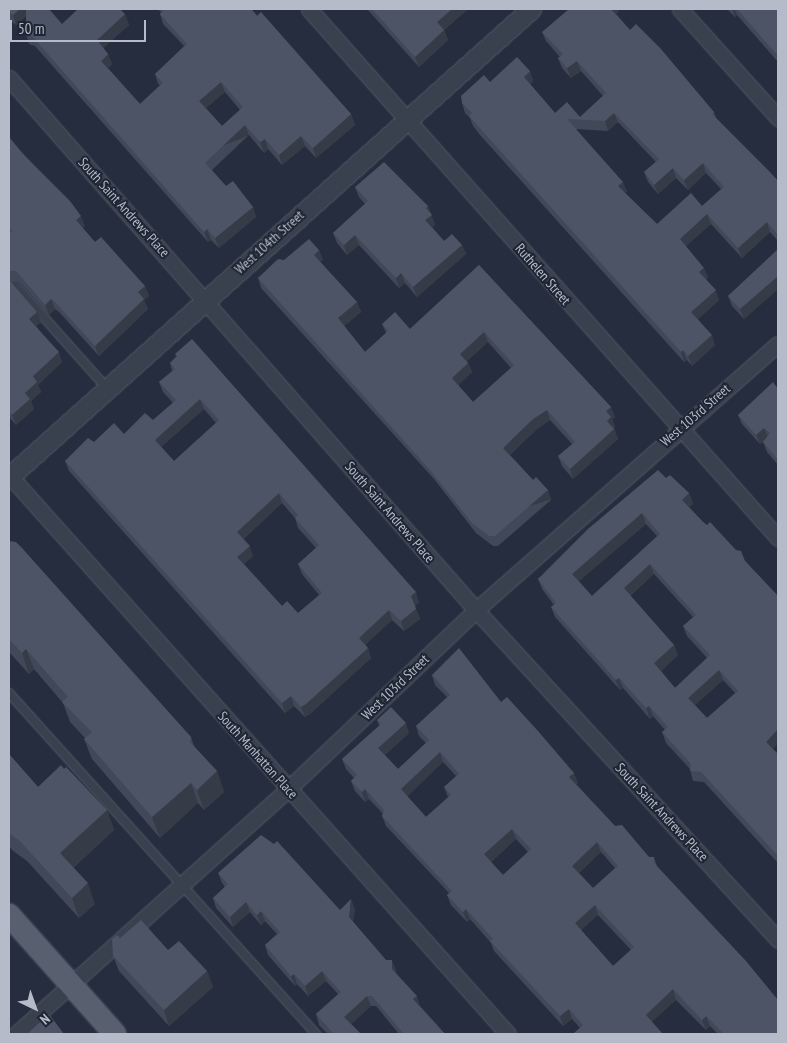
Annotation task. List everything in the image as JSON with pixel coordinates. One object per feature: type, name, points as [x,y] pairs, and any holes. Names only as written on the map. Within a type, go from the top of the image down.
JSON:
[{"type":"main road","points":[[9,915],[115,1034]]},
{"type":"street","name":"Ruthelen Street","points":[[308,9],[679,429],[778,538]]},
{"type":"street","name":"West 104th Street","points":[[9,476],[106,387],[531,9]]},
{"type":"street","points":[[680,9],[778,118]]},
{"type":"street","name":"South Saint Andrews Place","points":[[9,78],[206,299],[476,610],[778,940]]},
{"type":"street","name":"West 103rd Street","points":[[16,1034],[288,789],[476,610],[679,429],[778,344]]},
{"type":"street","name":"South Manhattan Place","points":[[9,476],[508,1034]]},
{"type":"lane","points":[[15,285],[106,387]]},
{"type":"lane","points":[[9,692],[316,1034]]},
{"type":"building","points":[[9,9],[20,9],[13,15],[9,12]]},
{"type":"building","points":[[26,9],[49,9],[62,24],[78,9],[120,9],[125,14],[97,40],[108,54],[101,61],[140,104],[163,83],[155,74],[187,44],[160,14],[163,9],[251,9],[257,16],[261,12],[351,114],[313,148],[301,136],[279,155],[265,139],[260,142],[245,125],[205,163],[226,186],[233,181],[253,207],[215,238],[207,229],[204,232],[32,36],[26,34]],"holes":[[[221,82],[243,107],[222,126],[199,101]]]},
{"type":"building","points":[[372,9],[452,9],[437,22],[444,30],[415,57]]},
{"type":"building","points":[[569,9],[611,9],[630,30],[636,24],[661,49],[714,112],[712,114],[778,181],[778,235],[767,222],[738,248],[707,214],[680,239],[704,268],[699,272],[716,290],[691,312],[712,335],[688,356],[683,350],[681,352],[477,125],[469,116],[472,113],[462,103],[461,96],[484,75],[490,82],[517,57],[530,71],[524,77],[555,113],[567,102],[580,117],[606,93],[577,61],[567,68],[558,58],[563,54],[542,32]],"holes":[[[614,113],[659,159],[644,172],[654,185],[673,168],[684,180],[703,163],[724,187],[702,206],[691,193],[657,224],[618,186],[623,182],[567,119],[605,121]]]},
{"type":"building","points":[[737,9],[778,9],[778,56]]},
{"type":"building","points":[[9,137],[21,152],[70,201],[81,216],[76,220],[95,242],[101,237],[145,286],[138,292],[144,299],[95,346],[55,302],[51,299],[45,305],[16,271],[9,271],[9,234],[12,231],[9,227]]},
{"type":"building","points":[[384,162],[428,206],[426,208],[432,215],[425,220],[444,241],[452,234],[462,245],[413,287],[401,273],[396,278],[355,235],[344,245],[333,233],[368,201],[355,187]]},
{"type":"building","points":[[309,239],[319,250],[314,255],[357,302],[338,318],[365,352],[388,331],[382,324],[395,312],[410,329],[479,265],[611,407],[606,411],[611,417],[607,421],[614,429],[570,469],[558,456],[575,442],[547,410],[533,419],[503,448],[533,480],[536,477],[548,490],[495,536],[489,536],[472,523],[430,470],[258,278],[278,259],[284,260]],"holes":[[[484,332],[514,365],[473,402],[452,378],[468,363],[460,354]]]},
{"type":"building","points":[[778,249],[778,276],[740,309],[728,296]]},
{"type":"building","points":[[9,280],[37,312],[29,319],[59,352],[33,376],[37,382],[25,393],[30,399],[12,415],[9,411]]},
{"type":"building","points":[[192,339],[416,592],[411,596],[416,609],[401,621],[389,610],[359,638],[368,648],[301,707],[291,696],[282,703],[65,461],[88,438],[94,442],[114,423],[124,434],[145,413],[153,420],[176,400],[159,382],[175,369],[170,363],[177,356],[175,354]],"holes":[[[200,399],[219,420],[174,461],[155,440]],[[279,493],[298,515],[295,518],[319,545],[298,564],[322,593],[298,613],[287,601],[282,606],[237,557],[250,546],[237,532]]]},
{"type":"building","points":[[773,382],[778,389],[778,460],[763,442],[770,433],[764,428],[756,435],[738,415]]},
{"type":"building","points":[[658,470],[666,478],[670,475],[689,493],[682,500],[703,522],[707,525],[710,522],[736,550],[741,551],[745,561],[778,596],[778,729],[766,742],[778,754],[778,856],[701,772],[690,771],[691,764],[662,732],[668,727],[649,706],[646,708],[619,678],[616,680],[551,607],[556,603],[538,579],[589,528]],"holes":[[[642,513],[660,534],[592,596],[572,574]],[[650,564],[696,615],[683,626],[710,655],[675,688],[654,663],[674,645],[624,588]],[[719,670],[738,691],[707,718],[688,698]]]},
{"type":"building","points":[[9,541],[16,542],[22,548],[191,737],[190,742],[217,771],[197,790],[191,783],[152,817],[84,739],[92,732],[62,702],[68,697],[26,649],[22,653],[9,639]]},
{"type":"building","points":[[459,648],[501,702],[507,697],[574,773],[569,777],[615,826],[622,825],[649,857],[654,857],[654,863],[746,961],[778,1000],[778,1034],[724,1034],[706,1016],[702,1020],[673,989],[646,1015],[663,1034],[574,1033],[583,1025],[569,1009],[560,1016],[490,941],[493,939],[466,909],[463,912],[447,895],[452,891],[382,816],[384,810],[365,789],[362,792],[351,781],[357,775],[342,759],[381,724],[377,720],[391,707],[406,723],[378,748],[398,769],[429,740],[416,726],[450,695],[432,675]],"holes":[[[440,752],[459,774],[444,787],[451,795],[426,817],[401,789]],[[512,829],[531,849],[503,875],[484,854]],[[597,842],[618,866],[593,888],[572,866]],[[595,905],[634,947],[613,966],[575,923]]]},
{"type":"building","points":[[9,754],[38,787],[61,765],[64,769],[66,767],[107,810],[60,853],[88,883],[72,898],[20,841],[9,833]]},
{"type":"building","points":[[261,835],[274,844],[277,841],[340,910],[351,899],[349,917],[386,960],[392,960],[392,969],[417,996],[413,999],[445,1034],[404,1034],[372,996],[367,996],[344,1017],[361,1034],[334,1034],[316,1014],[341,992],[322,971],[305,986],[294,974],[291,976],[265,945],[280,932],[261,911],[257,915],[246,902],[230,917],[213,898],[228,884],[218,873]]},
{"type":"building","points":[[141,920],[168,950],[179,941],[207,971],[164,1010],[113,956],[112,939],[117,935],[120,938]]},
{"type":"building","points":[[49,1014],[64,1034],[27,1034]]}]
